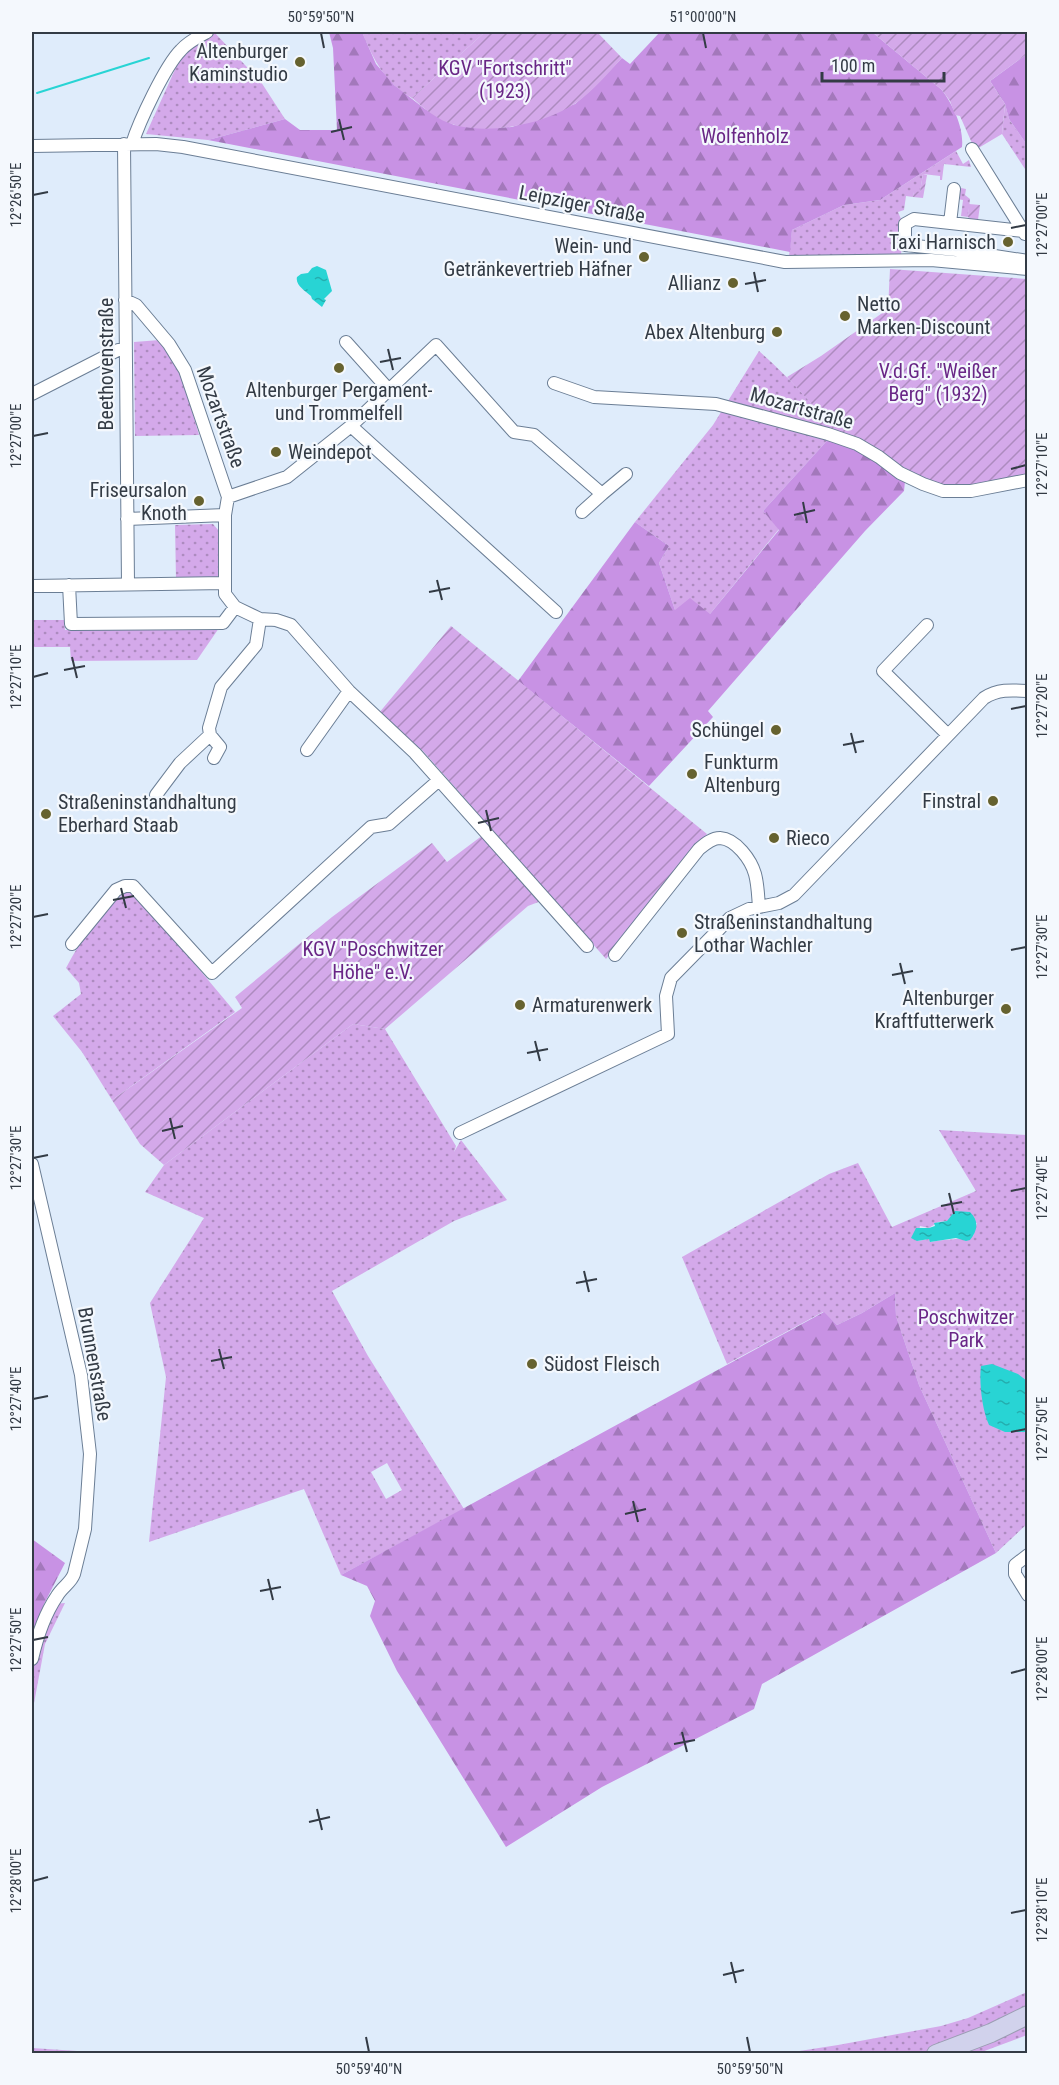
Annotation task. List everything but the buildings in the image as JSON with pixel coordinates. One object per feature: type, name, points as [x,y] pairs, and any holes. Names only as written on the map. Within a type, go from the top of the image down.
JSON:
[{"type":"highway","points":[[936,2054],[991,2033],[1028,2015]]},
{"type":"street","points":[[128,144],[170,65],[183,47],[202,33]]},
{"type":"street","name":"Beethovenstraße","points":[[128,144],[125,300],[128,584]]},
{"type":"street","name":"Leipziger Straße","points":[[32,146],[156,144],[195,149],[785,262],[931,260],[1028,269]]},
{"type":"street","points":[[972,149],[1025,235]]},
{"type":"street","points":[[950,223],[954,189]]},
{"type":"street","points":[[1025,235],[914,219],[905,224],[905,245],[1028,261]]},
{"type":"street","name":"Mozartstraße","points":[[125,300],[136,305],[169,344],[185,370],[228,497],[225,515],[225,583]]},
{"type":"street","points":[[346,342],[389,390]]},
{"type":"street","name":"Mozartstraße","points":[[228,497],[287,477],[351,426],[436,345],[514,432],[534,435],[602,494]]},
{"type":"street","points":[[32,394],[118,350],[126,350]]},
{"type":"street","name":"Mozartstraße","points":[[554,383],[594,397],[716,404],[828,434],[857,444],[900,473],[922,484],[944,490],[971,491],[1028,480]]},
{"type":"street","points":[[351,426],[556,612]]},
{"type":"street","points":[[582,512],[626,474]]},
{"type":"street","points":[[127,519],[225,515]]},
{"type":"street","points":[[32,586],[225,583],[225,594],[235,607],[260,619],[276,620],[291,625],[349,691],[415,753],[587,946]]},
{"type":"street","points":[[69,585],[71,624],[223,623],[235,607]]},
{"type":"street","points":[[214,758],[220,747],[210,735],[209,728],[221,687],[256,645],[260,619]]},
{"type":"street","points":[[927,625],[883,671],[948,735]]},
{"type":"street","points":[[460,1133],[668,1034],[666,996],[671,978],[730,918],[749,909],[779,903],[794,895],[984,698],[994,692],[1005,690],[1028,691]]},
{"type":"street","points":[[307,750],[349,691]]},
{"type":"street","points":[[156,795],[180,763],[210,735]]},
{"type":"street","points":[[72,944],[116,891],[125,886],[133,886],[212,973],[371,827],[389,824],[439,780]]},
{"type":"street","points":[[615,955],[699,849],[708,841],[722,838],[729,841],[751,862],[758,885],[759,907]]},
{"type":"street","name":"Brunnenstraße","points":[[32,1164],[81,1375],[90,1454],[85,1529],[74,1574],[50,1606],[32,1659]]},
{"type":"street","points":[[1028,1555],[1015,1565],[1015,1574],[1028,1595]]},
{"type":"green space","points":[[212,32],[261,82],[285,119],[208,140],[146,134],[182,54]]},
{"type":"green space","name":"Wolfenholz","points":[[329,32],[362,32],[376,64],[394,85],[425,109],[454,125],[491,128],[512,127],[575,104],[622,58],[630,64],[660,32],[872,32],[942,90],[957,117],[962,147],[880,200],[844,205],[792,230],[790,252],[208,140],[285,119],[300,130],[337,130],[333,48]]},
{"type":"green space","points":[[362,32],[485,32],[412,98],[394,85],[381,70]]},
{"type":"green space","name":"KGV \"Fortschritt\" (1923)","points":[[485,32],[597,32],[622,58],[576,103],[549,117],[517,126],[485,129],[455,125],[437,117],[412,98]]},
{"type":"green space","points":[[872,32],[1027,32],[1027,54],[990,81],[1005,104],[1002,134],[975,150],[960,116],[955,115],[950,101],[942,90]]},
{"type":"green space","points":[[1027,54],[1027,145],[1009,119],[1005,104],[990,81]]},
{"type":"green space","points":[[1005,104],[1009,119],[1027,145],[1027,172],[1002,134]]},
{"type":"green space","points":[[956,151],[963,164],[969,160],[971,167],[944,164],[942,180],[940,176],[923,174],[920,192],[914,192],[913,197],[906,196],[904,210],[898,212],[901,219],[901,242],[897,243],[897,246],[902,247],[901,254],[789,256],[792,230],[844,205],[880,200]]},
{"type":"green space","points":[[923,174],[927,175],[923,198],[913,197],[914,191],[920,192]]},
{"type":"green space","points":[[961,188],[966,189],[965,195],[970,199],[968,217],[961,216],[963,200],[957,199]]},
{"type":"green space","points":[[969,204],[980,205],[978,220],[974,222],[968,217]]},
{"type":"green space","name":"V.d.Gf. \"Weißer Berg\" (1932)","points":[[890,269],[1027,279],[1027,476],[991,484],[952,487],[929,481],[815,428],[820,413],[787,377],[888,309]]},
{"type":"green space","points":[[160,340],[183,380],[199,435],[135,436],[134,342]]},
{"type":"green space","points":[[759,351],[799,390],[834,433],[763,511],[779,529],[710,614],[675,610],[659,563],[669,546],[635,522],[713,425]]},
{"type":"green space","points":[[834,433],[906,472],[904,491],[865,531],[708,711],[713,717],[649,786],[518,681],[635,522],[669,546],[659,563],[675,610],[690,598],[710,614],[779,530],[763,511]]},
{"type":"green space","points":[[213,524],[219,531],[220,573],[216,579],[176,580],[175,525]]},
{"type":"green space","points":[[32,620],[64,620],[65,630],[219,628],[197,660],[71,661],[70,647],[32,647]]},
{"type":"green space","points":[[451,626],[707,834],[606,959],[423,751],[379,713]]},
{"type":"green space","name":"KGV \"Poschwitzer Höhe\" e.V.","points":[[483,835],[541,901],[528,906],[385,1029],[353,1024],[164,1165],[140,1144],[112,1100],[242,1008],[235,997],[332,917],[432,843],[447,862]]},
{"type":"green space","points":[[127,891],[136,894],[235,1012],[112,1100],[82,1052],[53,1016],[81,994],[79,983],[66,968],[72,957],[100,917]]},
{"type":"green space","points":[[353,1024],[385,1029],[456,1146],[454,1152],[461,1140],[507,1200],[454,1221],[332,1291],[368,1356],[464,1509],[341,1575],[304,1489],[149,1542],[166,1377],[150,1303],[204,1218],[145,1192],[164,1165]],"holes":[[[387,1463],[402,1490],[386,1499],[371,1472]]]},
{"type":"green space","name":"Poschwitzer Park","points":[[939,1130],[1027,1135],[1027,1524],[996,1553],[919,1385],[896,1316],[895,1293],[837,1325],[823,1312],[727,1364],[682,1257],[829,1174],[858,1163],[892,1227],[976,1191]],"holes":[[[947,1221],[977,1223],[973,1236],[931,1242],[929,1239],[917,1241],[920,1226],[929,1228],[938,1222]]]},
{"type":"green space","points":[[895,1293],[896,1316],[919,1385],[996,1553],[762,1684],[754,1709],[602,1787],[506,1847],[397,1671],[370,1616],[375,1601],[367,1586],[341,1575],[824,1312],[837,1325]]},
{"type":"green space","points":[[32,1539],[65,1563],[44,1604],[32,1643]]},
{"type":"green space","points":[[65,1603],[45,1644],[32,1714],[32,1670],[39,1640],[53,1604]]},
{"type":"green space","points":[[1027,1992],[1027,2035],[979,2053],[780,2054],[941,2026],[968,2018]]},
{"type":"green space","points":[[32,2048],[107,2053],[32,2053]]},
{"type":"water","points":[[317,266],[326,270],[332,291],[324,299],[326,300],[322,307],[301,288],[297,280],[301,274],[308,273]]},
{"type":"water","points":[[955,1211],[970,1212],[975,1219],[976,1229],[970,1240],[956,1238],[930,1242],[929,1239],[917,1241],[911,1238],[916,1228],[929,1228],[935,1226],[934,1223],[947,1221]]},
{"type":"water","points":[[992,1364],[1018,1374],[1027,1381],[1027,1429],[1025,1432],[1005,1432],[989,1425],[983,1404],[980,1373],[981,1366]]},
{"type":"waterway","points":[[37,93],[149,58]]},
{"type":"place","name":"Altenburger Kaminstudio","points":[[300,62]]},
{"type":"place","name":"Taxi Harnisch","points":[[1008,242]]},
{"type":"place","name":"Wein- und Getränkevertrieb Häfner","points":[[644,257]]},
{"type":"place","name":"Allianz","points":[[733,283]]},
{"type":"place","name":"Netto Marken-Discount","points":[[845,316]]},
{"type":"place","name":"Abex Altenburg","points":[[777,332]]},
{"type":"place","name":"Altenburger Pergament- und Trommelfell","points":[[339,368]]},
{"type":"place","name":"Weindepot","points":[[276,452]]},
{"type":"place","name":"Friseursalon Knoth","points":[[199,501]]},
{"type":"place","name":"Schüngel","points":[[776,730]]},
{"type":"place","name":"Funkturm Altenburg","points":[[692,774]]},
{"type":"place","name":"Finstral","points":[[993,801]]},
{"type":"place","name":"Straßeninstandhaltung Eberhard Staab","points":[[46,814]]},
{"type":"place","name":"Rieco","points":[[774,838]]},
{"type":"place","name":"Straßeninstandhaltung Lothar Wachler","points":[[682,933]]},
{"type":"place","name":"Armaturenwerk","points":[[520,1005]]},
{"type":"place","name":"Altenburger Kraftfutterwerk","points":[[1006,1009]]},
{"type":"place","name":"Südost Fleisch","points":[[532,1364]]}]
